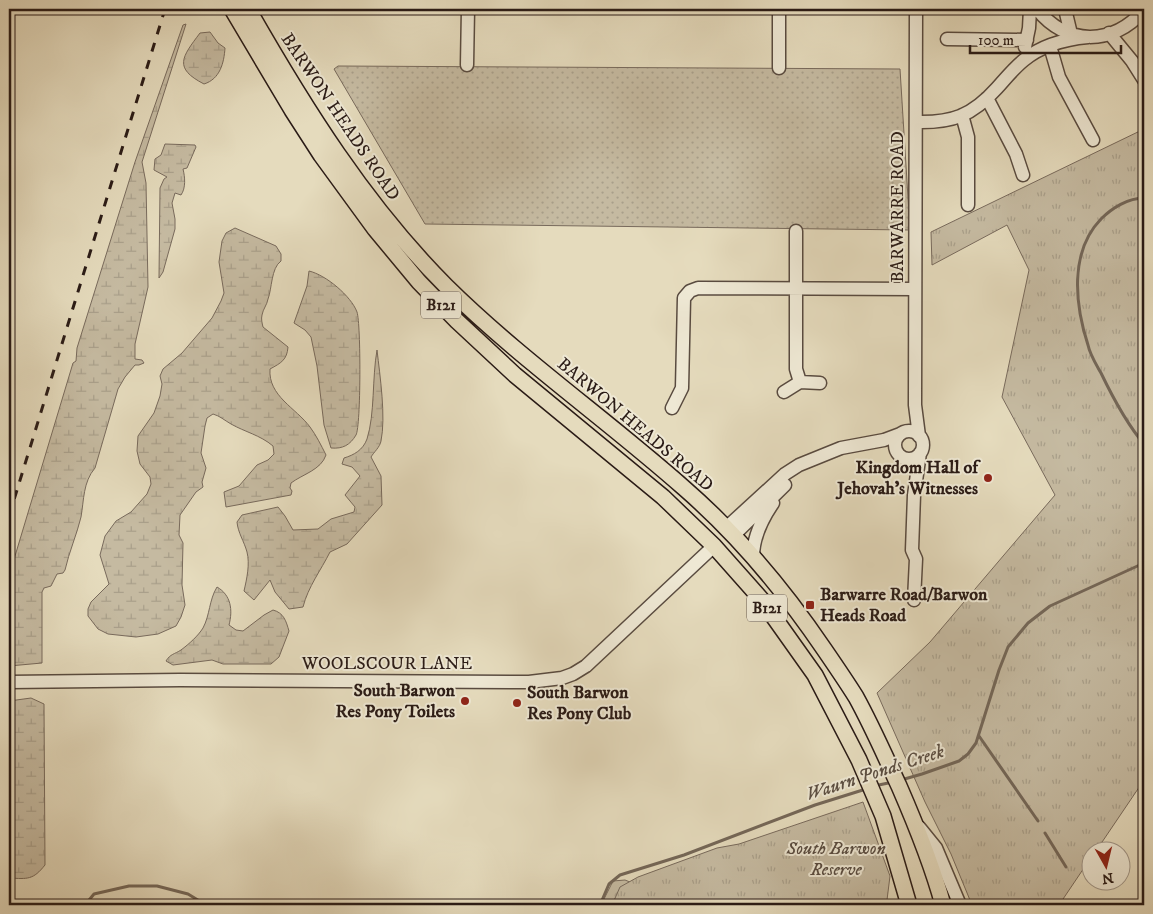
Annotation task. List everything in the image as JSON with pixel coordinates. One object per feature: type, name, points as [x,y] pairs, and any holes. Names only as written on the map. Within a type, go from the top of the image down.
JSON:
[{"type":"main road","name":"BARWON HEADS ROAD","points":[[232,9],[321,155],[375,229],[419,282],[457,321],[515,375],[663,497],[714,546],[760,599],[815,675],[859,760],[883,816],[909,905]]},
{"type":"main road","name":"BARWON HEADS ROAD","points":[[248,9],[306,106],[352,174],[378,210],[426,265],[447,287],[519,353],[683,487],[754,557],[797,610],[857,699],[914,821],[943,905]]},
{"type":"main road","points":[[714,546],[729,532]]},
{"type":"street","points":[[467,65],[468,9]]},
{"type":"street","points":[[778,68],[779,9]]},
{"type":"street","name":"BARWARRE ROAD","points":[[916,9],[915,405],[919,436]]},
{"type":"street","points":[[1012,72],[1020,59],[1027,40],[1030,9]]},
{"type":"street","points":[[1037,9],[1053,26],[1070,34],[1088,37]]},
{"type":"street","points":[[1065,9],[1070,34]]},
{"type":"street","points":[[916,118],[947,121],[962,115],[975,108],[987,98],[1026,58],[1050,46],[1070,39],[1109,33],[1128,24],[1144,11]]},
{"type":"street","points":[[1109,33],[1132,61],[1144,80]]},
{"type":"street","points":[[947,39],[1027,40]]},
{"type":"street","points":[[1050,46],[1059,77],[1093,140]]},
{"type":"street","points":[[987,98],[1016,154],[1023,174]]},
{"type":"street","points":[[962,115],[968,135],[968,204]]},
{"type":"street","points":[[796,231],[796,369],[800,382]]},
{"type":"street","points":[[672,408],[682,388],[684,298],[690,291],[698,288],[915,289]]},
{"type":"street","points":[[784,392],[800,382],[820,383]]},
{"type":"street","name":"BARWARRE ROAD","points":[[901,433],[911,420],[915,405]]},
{"type":"street","points":[[729,532],[785,474],[819,456],[912,431],[919,436],[922,445],[914,495],[912,550],[916,559],[914,600]]},
{"type":"street","points":[[901,433],[895,441],[900,455],[911,472],[914,495]]},
{"type":"street","points":[[848,447],[872,447],[912,458],[920,453]]},
{"type":"street","points":[[729,532],[819,456]]},
{"type":"street","points":[[754,557],[754,546],[758,531],[769,509],[786,484]]},
{"type":"street","name":"WOOLSCOUR LANE","points":[[9,682],[180,680],[529,682],[562,678],[573,674],[596,658],[714,546]]},
{"type":"street","points":[[914,821],[936,848],[960,905]]},
{"type":"green space","points":[[186,24],[142,162],[146,183],[148,287],[135,344],[135,359],[142,360],[144,363],[135,365],[118,389],[95,468],[86,485],[81,517],[65,570],[63,573],[57,574],[51,586],[44,588],[42,592],[42,663],[9,666],[9,576],[135,162],[183,25]]},
{"type":"green space","points":[[210,32],[218,43],[225,48],[220,70],[214,78],[204,84],[188,73],[184,67],[184,61],[185,55],[200,33]]},
{"type":"green space","points":[[338,66],[900,69],[910,230],[425,224],[334,69]]},
{"type":"green space","points":[[1144,129],[1144,780],[1102,842],[1080,842],[1080,874],[1059,905],[972,905],[951,854],[925,802],[877,693],[930,642],[1055,495],[1002,397],[1029,270],[1007,225],[932,265],[931,232]]},
{"type":"green space","points":[[165,144],[195,145],[196,147],[187,168],[183,169],[185,182],[183,192],[181,195],[175,193],[172,203],[175,229],[163,272],[159,278],[160,188],[167,177],[154,170],[155,159],[161,155]]},
{"type":"green space","points":[[235,228],[276,246],[281,254],[281,261],[275,268],[262,320],[263,327],[288,347],[283,361],[270,369],[273,387],[310,427],[326,455],[316,468],[291,483],[291,495],[226,507],[224,492],[239,486],[257,465],[268,460],[274,454],[273,446],[213,414],[207,418],[201,453],[206,468],[202,482],[203,487],[196,492],[180,515],[179,535],[183,543],[182,585],[185,605],[181,617],[176,626],[158,634],[136,637],[108,634],[98,629],[88,616],[91,602],[109,584],[100,555],[105,536],[116,521],[131,512],[147,494],[151,484],[150,477],[140,464],[137,451],[138,436],[154,413],[160,396],[162,384],[160,376],[163,369],[182,353],[212,318],[221,301],[224,293],[219,262],[222,241],[226,233]]},
{"type":"green space","points":[[309,271],[323,277],[337,287],[349,299],[357,312],[360,354],[358,428],[356,435],[351,441],[346,446],[339,448],[331,448],[324,425],[317,366],[311,337],[305,330],[294,323],[307,286]]},
{"type":"green space","points":[[377,350],[383,420],[380,443],[371,457],[381,476],[382,505],[347,544],[330,552],[311,586],[303,607],[289,609],[275,592],[270,580],[254,600],[244,591],[248,571],[248,557],[237,522],[242,515],[278,507],[293,530],[318,529],[331,519],[354,512],[355,507],[345,495],[360,476],[352,467],[342,464],[344,458],[358,452],[367,439],[370,429]]},
{"type":"green space","points":[[217,587],[222,590],[230,603],[229,625],[236,630],[243,631],[273,610],[280,613],[284,618],[289,631],[279,657],[271,664],[223,664],[212,660],[173,665],[166,661],[171,655],[187,645],[201,631]]},
{"type":"green space","points":[[31,698],[44,704],[45,865],[37,874],[30,878],[9,878],[9,701]]},
{"type":"green space","name":"South Barwon Reserve","points":[[863,802],[890,876],[888,905],[612,905],[620,887],[638,877],[717,848],[739,844]]},
{"type":"green space","points":[[625,880],[640,886],[638,905],[601,905],[613,881]]},
{"type":"waterway","name":"Waurn Ponds Creek","points":[[1144,198],[1138,198],[1121,204],[1101,219],[1091,232],[1084,247],[1079,263],[1078,279],[1080,313],[1090,352],[1120,410],[1144,444]]},
{"type":"waterway","name":"Waurn Ponds Creek","points":[[901,780],[959,761],[968,754],[976,743],[1008,647],[1028,623],[1050,606],[1144,563]]},
{"type":"waterway","points":[[979,736],[1038,821]]},
{"type":"waterway","name":"Waurn Ponds Creek","points":[[874,786],[893,782]]},
{"type":"waterway","name":"Waurn Ponds Creek","points":[[600,905],[609,884],[620,875],[684,855],[815,805],[866,789]]},
{"type":"waterway","points":[[1045,833],[1066,867]]},
{"type":"waterway","name":"Waurn Ponds Creek","points":[[85,905],[94,894],[129,886],[157,886],[188,894],[206,905]]},
{"type":"railway","points":[[9,516],[165,9]]},
{"type":"place","name":"Kingdom Hall of Jehovah's Witnesses","points":[[988,478]]},
{"type":"place","name":"Barwarre Road/Barwon Heads Road","points":[[810,605]]},
{"type":"place","name":"South Barwon Res Pony Toilets","points":[[465,701]]},
{"type":"place","name":"South Barwon Res Pony Club","points":[[517,703]]}]
